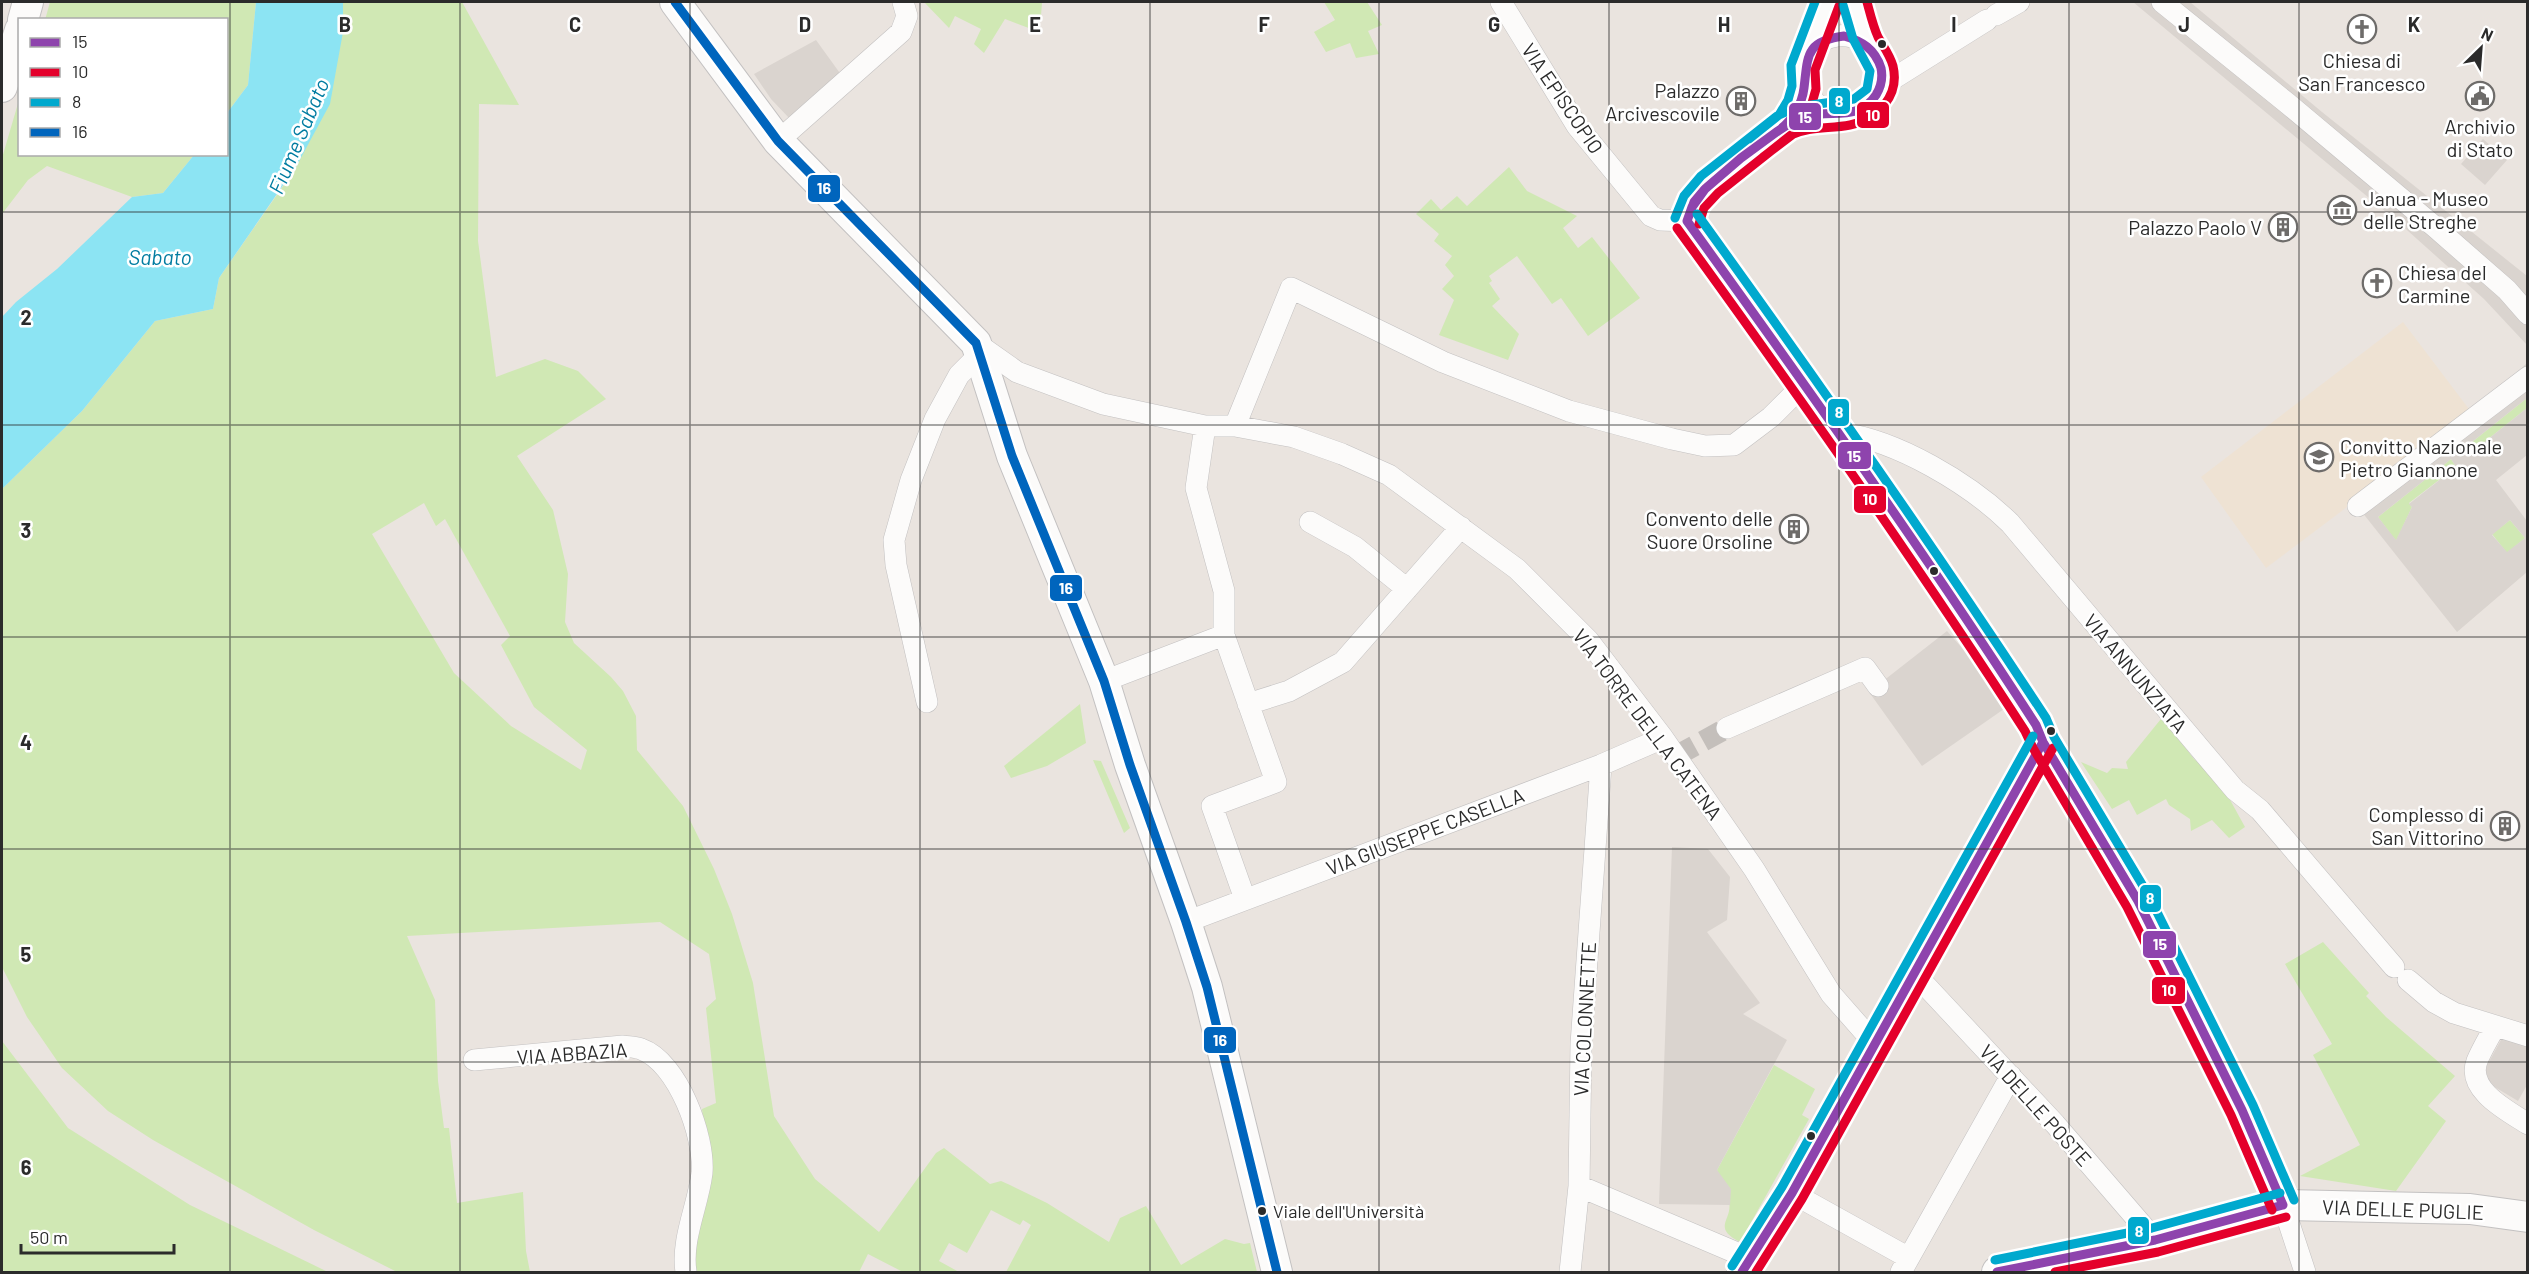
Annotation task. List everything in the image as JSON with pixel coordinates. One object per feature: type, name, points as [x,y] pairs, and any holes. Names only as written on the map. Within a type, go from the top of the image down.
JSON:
[{"type":"street","points":[[24,18],[28,2]]},
{"type":"street","name":"VIA TORRE DELLA CATENA","points":[[675,2],[778,141],[978,349],[1017,372],[1103,404],[1205,426],[1235,426],[1294,437],[1342,454],[1389,475],[1517,569],[1588,640],[1663,738],[1754,869],[1831,994],[1875,1044]]},
{"type":"street","points":[[778,141],[901,32],[907,15],[903,2]]},
{"type":"street","name":"VIA EPISCOPIO","points":[[1503,2],[1577,126],[1651,216],[1659,220],[1687,221]]},
{"type":"street","points":[[1788,123],[1799,105],[1804,87],[1803,68],[1828,2]]},
{"type":"street","points":[[1855,2],[1869,46]]},
{"type":"street","points":[[1880,87],[2019,2]]},
{"type":"street","points":[[2162,2],[2435,227],[2506,290],[2528,314]]},
{"type":"street","points":[[2,87],[18,36]]},
{"type":"street","points":[[1812,49],[1820,42],[1839,36],[1850,36],[1869,46],[1882,68],[1877,96],[1862,110],[1853,114],[1809,115],[1788,123],[1712,182],[1695,200],[1687,221],[1840,433],[1960,608],[2036,725],[2043,742],[2138,901],[2242,1110],[2283,1205],[2305,1272]]},
{"type":"street","points":[[1804,87],[1814,104],[1833,114]]},
{"type":"street","points":[[1235,426],[1291,288],[1443,362],[1569,411],[1672,440],[1705,446],[1734,445],[1771,417],[1805,383]]},
{"type":"street","points":[[978,349],[1012,456],[1104,681],[1130,765],[1186,921],[1207,987],[1276,1272]]},
{"type":"street","points":[[927,702],[896,565],[894,540],[911,480],[935,419],[959,375],[978,349]]},
{"type":"street","points":[[2358,506],[2528,377]]},
{"type":"street","points":[[1205,426],[1196,488],[1224,591],[1224,635],[1276,782],[1212,806],[1245,899]]},
{"type":"street","name":"VIA ANNUNZIATA","points":[[1840,433],[1886,443],[1951,478],[1989,502],[2010,523],[2235,790],[2260,810],[2401,974],[2434,1002],[2454,1013],[2528,1036]]},
{"type":"street","points":[[1310,522],[1355,547],[1407,588]]},
{"type":"street","points":[[1248,704],[1289,691],[1343,662],[1461,527]]},
{"type":"street","points":[[1104,681],[1224,635]]},
{"type":"street","points":[[1726,728],[1865,668],[1878,686]]},
{"type":"street","name":"VIA GIUSEPPE CASELLA","points":[[1186,921],[1601,765],[1663,738]]},
{"type":"street","points":[[1579,1186],[1748,1268],[2043,742]]},
{"type":"street","name":"VIA COLONNETTE","points":[[1570,1272],[1579,1186],[1581,1044],[1601,765]]},
{"type":"street","name":"VIA DELLE POSTE","points":[[1914,973],[2055,1124],[2155,1240]]},
{"type":"street","points":[[2495,1026],[2476,1062],[2475,1074],[2488,1096],[2528,1124]]},
{"type":"street","name":"VIA ABBAZIA","points":[[474,1060],[623,1047],[642,1049],[657,1059],[669,1072],[690,1108],[700,1149],[702,1169],[699,1194],[685,1251],[686,1272]]},
{"type":"street","points":[[1792,1192],[1905,1265],[2011,1076]]},
{"type":"street","name":"VIA DELLE PUGLIE","points":[[1997,1272],[2155,1240],[2283,1205],[2469,1209],[2528,1217]]},
{"type":"shaded area","points":[[2133,2],[2190,2],[2322,112],[2527,276],[2527,345],[2484,299],[2398,222]]},
{"type":"shaded area","points":[[816,40],[842,76],[790,119],[771,99],[754,74]]},
{"type":"shaded area","points":[[2483,139],[2507,160],[2485,185],[2461,164]]},
{"type":"shaded area","name":"Convitto Nazionale Pietro Giannone","points":[[2403,322],[2472,413],[2266,568],[2201,477]]},
{"type":"shaded area","points":[[2527,363],[2527,398],[2472,442],[2477,448],[2527,408],[2527,455],[2496,480],[2527,521],[2527,572],[2457,632],[2354,502],[2472,413]],"holes":[[[2451,459],[2456,467],[2409,504],[2412,507],[2396,540],[2378,517]],[[2510,520],[2525,538],[2507,552],[2492,535]]]},
{"type":"shaded area","points":[[1947,631],[1985,674],[2004,709],[1922,766],[1869,692]]},
{"type":"shaded area","points":[[1672,847],[1708,849],[1730,877],[1727,920],[1707,932],[1760,1003],[1743,1014],[1787,1040],[1717,1170],[1731,1189],[1730,1205],[1659,1204]]},
{"type":"shaded area","points":[[2502,1038],[2527,1043],[2527,1085],[2518,1101],[2488,1083],[2485,1069]]},
{"type":"green space","points":[[50,2],[256,2],[248,85],[228,112],[228,18],[46,18]]},
{"type":"green space","points":[[343,2],[462,2],[519,105],[479,104],[478,241],[496,377],[545,359],[578,371],[606,399],[517,456],[553,510],[568,574],[565,622],[574,643],[623,691],[636,716],[637,750],[683,806],[714,869],[732,914],[753,983],[774,1116],[815,1179],[879,1232],[936,1153],[944,1148],[990,1184],[1001,1181],[1047,1203],[1109,1242],[1120,1218],[1146,1206],[1181,1265],[1225,1239],[1244,1244],[1250,1243],[1257,1272],[1006,1272],[1031,1225],[1023,1220],[1020,1225],[991,1210],[967,1253],[949,1243],[939,1261],[959,1272],[903,1272],[868,1254],[859,1272],[691,1272],[707,1154],[702,1109],[716,1103],[706,1008],[716,999],[709,954],[660,922],[407,936],[435,1000],[438,1081],[444,1128],[449,1128],[457,1203],[523,1192],[526,1251],[530,1272],[397,1272],[314,1230],[153,1140],[108,1111],[62,1068],[27,1017],[2,967],[2,489],[82,411],[155,321],[213,309],[219,278],[297,166],[343,32]],"holes":[[[424,503],[436,526],[445,519],[510,636],[501,645],[534,707],[587,750],[581,770],[511,726],[454,673],[372,534]]]},
{"type":"green space","points":[[924,2],[1042,3],[1041,15],[1034,30],[1005,19],[984,53],[974,44],[981,29],[955,16],[949,28]]},
{"type":"green space","points":[[1324,2],[1367,2],[1382,25],[1368,31],[1379,54],[1356,58],[1350,43],[1326,52],[1314,32],[1335,20]]},
{"type":"green space","points":[[18,103],[18,156],[193,156],[163,193],[132,197],[47,166],[28,180],[2,214],[2,158]]},
{"type":"green space","points":[[1509,167],[1527,191],[1577,216],[1563,228],[1578,248],[1592,237],[1640,298],[1588,336],[1561,298],[1552,304],[1517,256],[1489,276],[1492,281],[1489,283],[1500,299],[1492,306],[1519,334],[1508,360],[1439,335],[1454,300],[1442,289],[1454,276],[1445,265],[1452,256],[1434,241],[1439,234],[1416,214],[1431,199],[1441,210],[1457,196],[1467,206]]},
{"type":"green space","points":[[2527,398],[2527,408],[2477,448],[2472,442]]},
{"type":"green space","points":[[2451,459],[2456,467],[2409,503],[2412,507],[2396,541],[2378,517]]},
{"type":"green space","points":[[2510,520],[2525,538],[2507,553],[2492,534]]},
{"type":"green space","points":[[1080,704],[1086,743],[1047,766],[1011,778],[1004,766]]},
{"type":"green space","points":[[2165,714],[2178,738],[2194,759],[2218,778],[2245,827],[2229,838],[2212,820],[2191,831],[2190,819],[2169,805],[2166,799],[2137,815],[2129,800],[2112,809],[2081,762],[2107,773],[2112,768],[2128,769],[2126,762]]},
{"type":"green space","points":[[1093,760],[1101,761],[1130,828],[1124,833]]},
{"type":"green space","points":[[2323,942],[2369,993],[2366,996],[2386,1017],[2455,1076],[2428,1106],[2446,1121],[2396,1191],[2300,1176],[2360,1145],[2313,1055],[2332,1044],[2285,964]]},
{"type":"green space","points":[[2,1041],[68,1128],[190,1205],[328,1272],[2,1272]]},
{"type":"green space","points":[[1774,1065],[1815,1089],[1802,1115],[1809,1119],[1740,1242],[1731,1237],[1725,1227],[1729,1202],[1717,1170]]},
{"type":"water","name":"Sabato","points":[[256,2],[343,2],[343,32],[330,104],[297,165],[219,278],[213,309],[155,321],[82,411],[2,489],[2,317],[16,302],[57,269],[132,197],[163,193],[193,156],[228,156],[228,112],[248,85]]},
{"type":"tunnel","points":[[1676,756],[1727,728]]},
{"type":"transit line","name":"16","points":[[675,2],[778,141],[976,343],[1012,456],[1104,681],[1130,765],[1186,922],[1207,987],[1277,1272]]},
{"type":"transit line","name":"8","points":[[1749,139],[1779,115],[1788,100],[1792,86],[1791,65],[1815,2]]},
{"type":"transit line","name":"10","points":[[1699,224],[1704,208],[1718,193],[1791,135],[1805,130],[1860,122],[1878,112],[1885,104],[1893,87],[1893,66],[1876,33],[1867,2]]},
{"type":"transit line","name":"8","points":[[1675,218],[1684,196],[1701,176],[1777,116],[1797,107],[1854,99],[1867,89],[1870,71],[1853,39],[1843,5]]},
{"type":"transit line","name":"10","points":[[1763,157],[1796,132],[1810,110],[1816,89],[1815,70],[1839,6]]},
{"type":"transit line","name":"15","points":[[1844,36],[1857,40],[1867,47],[1878,61],[1882,79],[1876,95],[1861,109],[1853,112],[1807,116],[1778,131],[1799,106],[1808,59],[1815,46],[1831,38],[1844,36]]},
{"type":"transit line","name":"15","points":[[1741,158],[1778,131]]},
{"type":"transit line","name":"15","points":[[1741,158],[1778,131]]},
{"type":"transit line","name":"15","points":[[1705,189],[1741,158]]},
{"type":"transit line","name":"15","points":[[1705,189],[1741,158]]},
{"type":"transit line","name":"15","points":[[1705,189],[1692,207],[1687,221],[1694,202],[1705,189]]},
{"type":"transit line","name":"8","points":[[1697,214],[1874,464],[2046,718],[2054,737],[2149,896],[2253,1105],[2294,1200]]},
{"type":"transit line","name":"15","points":[[1687,221],[1865,471],[1952,597],[2036,725],[2043,742],[2138,901],[2242,1110],[2283,1205]]},
{"type":"transit line","name":"10","points":[[1677,228],[1854,477],[1941,603],[2025,731],[2127,907],[2231,1115],[2272,1210]]},
{"type":"transit line","name":"8","points":[[1732,1266],[1782,1187],[2033,736]]},
{"type":"transit line","name":"15","points":[[1742,1272],[1792,1193],[2043,742]]},
{"type":"transit line","name":"10","points":[[1756,1272],[1802,1199],[2053,748]]},
{"type":"transit line","name":"8","points":[[1995,1260],[2152,1228],[2280,1193]]},
{"type":"transit line","name":"15","points":[[1997,1272],[2155,1240],[2283,1205]]},
{"type":"transit line","name":"10","points":[[2055,1272],[2158,1252],[2286,1217]]},
{"type":"place","name":"Chiesa di San Francesco","points":[[2362,29]]},
{"type":"place","name":"Archivio di Stato","points":[[2480,96]]},
{"type":"place","name":"Palazzo Arcivescovile","points":[[1741,101]]},
{"type":"place","name":"Janua - Museo delle Streghe","points":[[2342,210]]},
{"type":"place","name":"Palazzo Paolo V","points":[[2283,227]]},
{"type":"place","name":"Chiesa del Carmine","points":[[2377,283]]},
{"type":"place","name":"Convitto Nazionale Pietro Giannone","points":[[2319,457]]},
{"type":"place","name":"Convento delle Suore Orsoline","points":[[1794,529]]},
{"type":"place","name":"Complesso di San Vittorino","points":[[2505,826]]},
{"type":"place","name":"Viale dell'Università","points":[[1262,1211]]},
{"type":"water label","name":"Fiume Sabato","points":[[298,136]]}]
